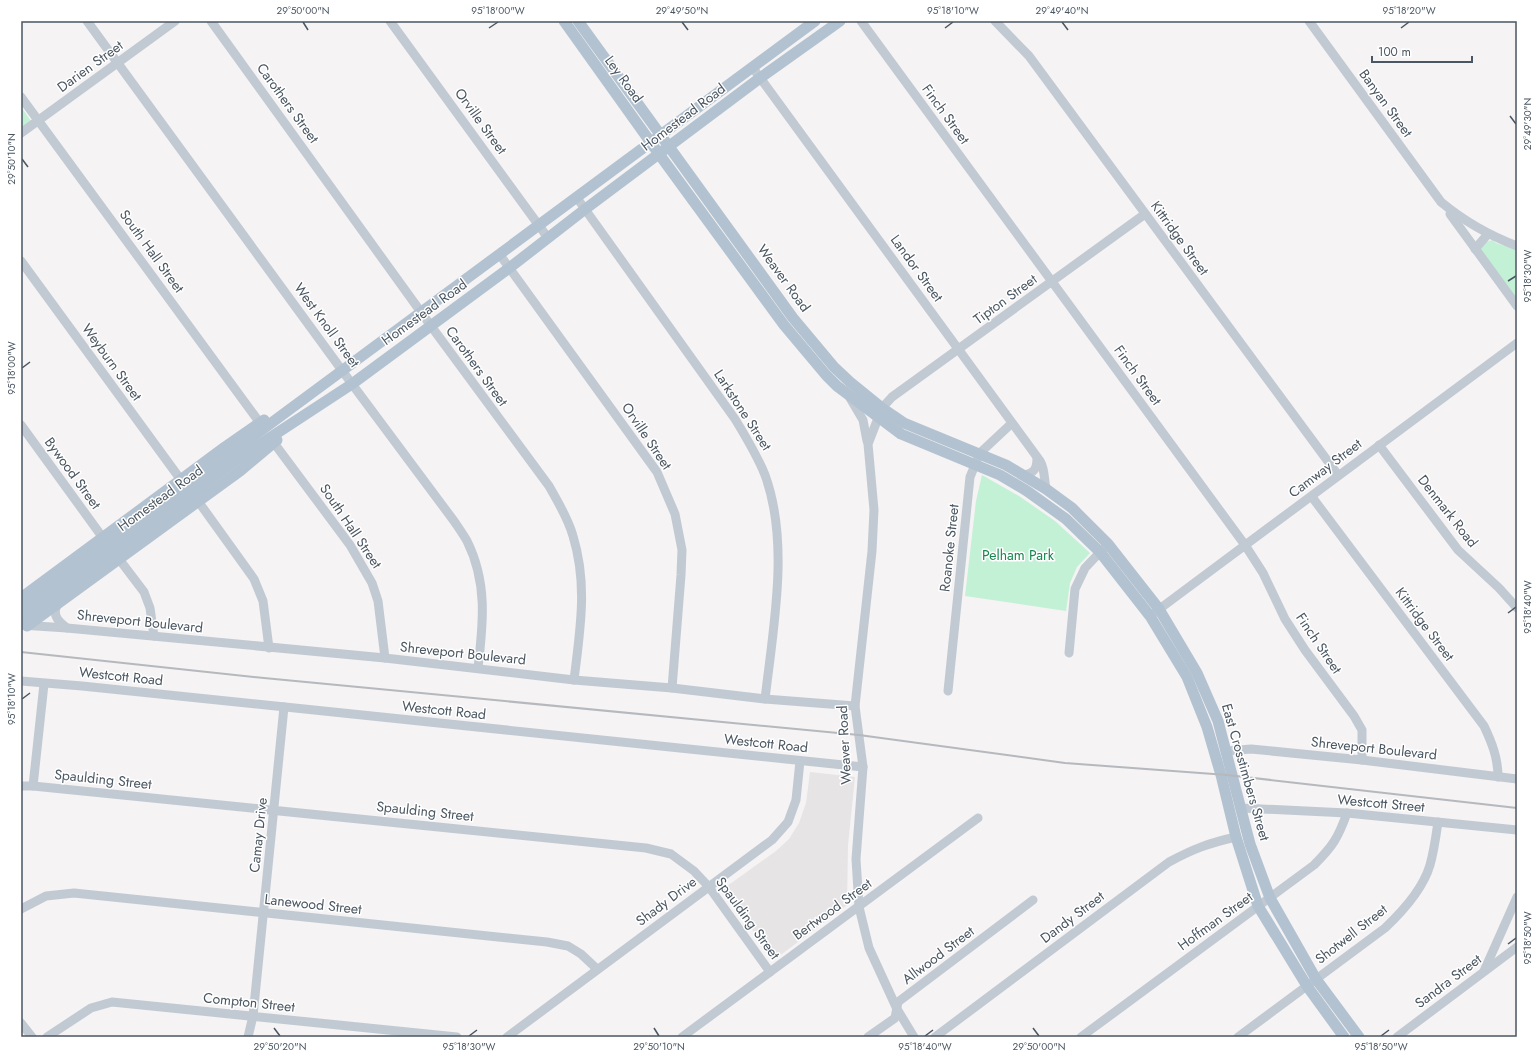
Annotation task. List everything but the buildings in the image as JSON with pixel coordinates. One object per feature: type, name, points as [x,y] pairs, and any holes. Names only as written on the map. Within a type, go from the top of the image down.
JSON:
[{"type":"main road","name":"Ley Road","points":[[564,21],[659,154]]},
{"type":"main road","name":"Homestead Road","points":[[23,623],[111,548],[303,399],[816,21]]},
{"type":"main road","name":"Homestead Road","points":[[21,608],[111,548],[245,454],[352,384],[508,269],[760,78],[840,21]]},
{"type":"main road","name":"Ley Road","points":[[580,23],[669,146]]},
{"type":"main road","points":[[570,30],[580,23]]},
{"type":"main road","name":"Weaver Road","points":[[669,146],[793,318],[834,367],[880,412]]},
{"type":"main road","name":"Weaver Road","points":[[659,154],[784,325],[826,374],[849,396],[880,412]]},
{"type":"main road","points":[[767,301],[777,295]]},
{"type":"main road","points":[[23,623],[57,605],[111,548],[181,480],[260,423],[303,399]]},
{"type":"main road","points":[[21,598],[198,501],[240,471],[311,410]]},
{"type":"main road","name":"East Crosstimbers Street","points":[[880,412],[1006,465],[1046,489],[1072,508],[1154,613],[1197,672],[1218,721],[1250,844],[1270,898],[1312,983],[1344,1037]]},
{"type":"main road","name":"East Crosstimbers Street","points":[[880,412],[901,434],[1000,475],[1066,519],[1104,548]]},
{"type":"main road","name":"East Crosstimbers Street","points":[[1154,613],[1187,677],[1207,727],[1221,775],[1236,837],[1258,906],[1312,983],[1359,1037]]},
{"type":"street","name":"West Knoll Street","points":[[87,21],[454,521],[467,541],[478,568],[482,589],[483,625],[478,668]]},
{"type":"street","name":"Darien Street","points":[[21,133],[175,21]]},
{"type":"street","name":"Carothers Street","points":[[211,21],[431,326],[549,486],[561,506],[573,535],[582,573],[581,620],[574,680]]},
{"type":"street","name":"Orville Street","points":[[390,21],[548,238]]},
{"type":"street","name":"Finch Street","points":[[861,21],[1245,545],[1263,572],[1285,619],[1309,655],[1354,716],[1362,730],[1362,760]]},
{"type":"street","name":"Kittridge Street","points":[[995,21],[1029,56],[1338,475]]},
{"type":"street","name":"Banyan Street","points":[[1309,21],[1517,306]]},
{"type":"street","name":"Landor Street","points":[[753,68],[1044,467],[1043,478],[1046,489]]},
{"type":"street","name":"South Hall Street","points":[[21,97],[260,423]]},
{"type":"street","name":"Larkstone Street","points":[[577,198],[584,210],[735,419],[756,455],[765,476],[773,504],[778,562],[775,612],[765,699]]},
{"type":"street","name":"Banyan Street","points":[[1441,202],[1461,218],[1488,234],[1517,246]]},
{"type":"street","name":"Tipton Street","points":[[880,412],[892,397],[1146,214]]},
{"type":"street","points":[[1475,249],[1488,234]]},
{"type":"street","name":"Orville Street","points":[[500,255],[508,269],[656,472],[675,514],[682,550],[682,575],[672,688]]},
{"type":"street","name":"Weyburn Street","points":[[21,261],[181,480]]},
{"type":"street","name":"Camway Street","points":[[1154,613],[1312,496],[1379,444],[1517,343]]},
{"type":"street","points":[[849,396],[863,420],[868,444]]},
{"type":"street","name":"Weaver Road","points":[[880,412],[868,444],[874,523],[855,706],[863,767],[856,859],[859,907],[869,948],[897,1009],[914,1037]]},
{"type":"street","name":"Roanoke Street","points":[[948,691],[970,476],[980,453],[1012,423]]},
{"type":"street","name":"Bywood Street","points":[[21,425],[144,592],[150,608],[154,636]]},
{"type":"street","name":"South Hall Street","points":[[274,443],[350,545],[372,583],[378,601],[385,658]]},
{"type":"street","name":"Denmark Road","points":[[1379,444],[1458,550],[1517,607]]},
{"type":"street","points":[[1024,476],[1034,471],[1037,466],[1037,458]]},
{"type":"street","name":"Kittridge Street","points":[[1312,496],[1484,726],[1498,765],[1498,777]]},
{"type":"street","points":[[198,501],[254,579],[263,601],[269,648]]},
{"type":"street","points":[[1069,653],[1075,589],[1085,568],[1104,548]]},
{"type":"street","name":"Shreveport Boulevard","points":[[57,605],[55,609],[56,617],[61,624],[67,628]]},
{"type":"street","name":"Shreveport Boulevard","points":[[23,623],[269,648],[385,658],[574,680],[672,688],[765,699],[855,706]]},
{"type":"street","name":"Westcott Road","points":[[21,681],[82,686],[863,767]]},
{"type":"street","points":[[33,786],[44,684]]},
{"type":"street","name":"Camay Drive","points":[[248,1037],[253,1016],[284,707]]},
{"type":"street","name":"Shreveport Boulevard","points":[[1227,751],[1251,749],[1362,760],[1517,779]]},
{"type":"street","name":"Shady Drive","points":[[507,1037],[772,840],[788,822],[796,800],[800,761]]},
{"type":"street","name":"Spaulding Street","points":[[21,786],[646,848],[671,854],[694,870],[709,887],[770,972]]},
{"type":"street","name":"Westcott Street","points":[[1241,808],[1347,813],[1517,830]]},
{"type":"street","name":"Hoffman Street","points":[[1081,1037],[1314,865],[1331,848],[1340,833],[1347,813]]},
{"type":"street","name":"Bertwood Street","points":[[682,1037],[978,818]]},
{"type":"street","name":"Shotwell Street","points":[[1238,1037],[1385,928],[1399,915],[1417,891],[1430,866],[1438,822]]},
{"type":"street","name":"Dandy Street","points":[[935,1037],[1169,862],[1190,850],[1211,842],[1236,837]]},
{"type":"street","name":"Lanewood Street","points":[[21,909],[46,896],[74,893],[554,943],[568,946],[581,954],[597,969]]},
{"type":"street","points":[[1483,972],[1517,897]]},
{"type":"street","name":"Allwood Street","points":[[868,1037],[895,1018],[898,1002],[1033,900]]},
{"type":"street","name":"Sandra Street","points":[[1397,1037],[1517,947]]},
{"type":"street","name":"Compton Street","points":[[47,1037],[91,1008],[112,1002],[457,1037]]},
{"type":"street","points":[[21,1023],[32,1037]]},
{"type":"shaded area","points":[[810,772],[855,777],[848,845],[847,905],[774,960],[723,889],[776,851],[789,839],[799,823],[806,803]]},
{"type":"green space","points":[[21,107],[31,121],[21,129]]},
{"type":"green space","points":[[1492,240],[1496,243],[1517,250],[1517,301],[1481,253],[1481,246]]},
{"type":"green space","name":"Pelham Park","points":[[982,475],[1019,496],[1055,521],[1090,553],[1077,567],[1070,583],[1066,611],[965,596],[976,501]]},
{"type":"railway","points":[[21,652],[264,678],[859,735],[1065,763],[1227,775],[1517,808]]}]
